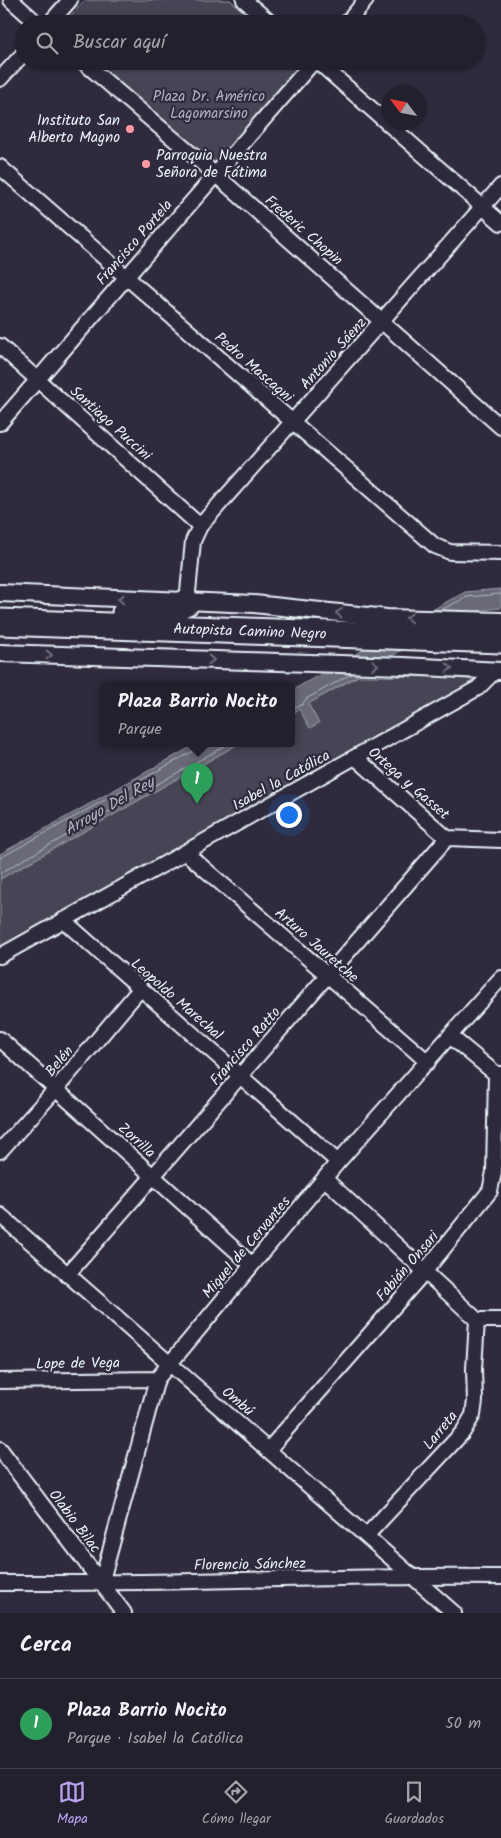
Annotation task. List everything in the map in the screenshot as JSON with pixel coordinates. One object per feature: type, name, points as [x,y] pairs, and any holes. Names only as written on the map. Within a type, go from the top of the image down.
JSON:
[{"type":"highway","points":[[0,622],[170,610],[187,602]]},
{"type":"highway","name":"Autopista Camino Negro","points":[[0,622],[310,648]]},
{"type":"highway","name":"Autopista Camino Negro","points":[[0,639],[310,648],[440,645],[501,640]]},
{"type":"highway","name":"Autopista Camino Negro","points":[[440,645],[499,666]]},
{"type":"street","points":[[11,0],[28,15]]},
{"type":"street","points":[[57,15],[70,0]]},
{"type":"street","points":[[244,0],[262,15]]},
{"type":"street","points":[[354,15],[366,0]]},
{"type":"street","points":[[0,79],[15,63]]},
{"type":"street","name":"Frederic Chopin","points":[[93,70],[216,175],[501,427]]},
{"type":"street","name":"Francisco Portela","points":[[0,422],[307,70]]},
{"type":"street","points":[[325,70],[501,223]]},
{"type":"street","name":"Pedro Mascagni","points":[[0,167],[435,546],[450,552],[501,553]]},
{"type":"street","name":"Antonio Sáenz","points":[[187,602],[193,541],[200,526],[383,322],[501,186]]},
{"type":"street","name":"Santiago Puccini","points":[[0,346],[200,526]]},
{"type":"street","points":[[0,593],[254,604],[387,618],[501,621]]},
{"type":"street","points":[[0,653],[310,648],[403,666],[499,666]]},
{"type":"street","name":"Isabel la Católica","points":[[0,956],[478,688],[499,666]]},
{"type":"street","name":"Ortega y Gasset","points":[[355,757],[448,838],[501,840]]},
{"type":"street","name":"Francisco Ratto","points":[[66,1275],[448,838]]},
{"type":"street","name":"Arturo Jauretche","points":[[185,852],[428,1062]]},
{"type":"street","name":"Leopoldo Marechal","points":[[63,920],[140,989],[242,1075],[338,1162]]},
{"type":"street","name":"Miguel de Cervantes","points":[[101,1584],[157,1379],[338,1162],[501,978]]},
{"type":"street","name":"Belén","points":[[0,1151],[56,1089],[140,989]]},
{"type":"street","points":[[450,1036],[498,1074]]},
{"type":"street","name":"Zorrilla","points":[[0,1039],[252,1265]]},
{"type":"street","name":"Fabián Onsari","points":[[268,1449],[425,1271],[479,1206],[493,1182],[498,1074]]},
{"type":"street","points":[[325,1179],[477,1320],[501,1320]]},
{"type":"street","name":"Ombú","points":[[0,1215],[66,1275],[367,1535],[454,1613]]},
{"type":"street","name":"Larreta","points":[[367,1535],[463,1432],[473,1415],[477,1320]]},
{"type":"street","name":"Lope de Vega","points":[[0,1381],[157,1379]]},
{"type":"street","name":"Olabio Bilac","points":[[0,1448],[124,1613]]},
{"type":"street","name":"Florencio Sánchez","points":[[0,1583],[101,1584],[412,1576],[501,1577]]},
{"type":"green space","points":[[85,0],[230,0],[247,15],[71,15]]},
{"type":"green space","name":"Plaza Dr. Américo Lagomarsino","points":[[105,70],[299,70],[213,167]]},
{"type":"green space","points":[[358,676],[462,677],[474,681],[473,684],[0,950],[0,879],[233,747],[295,747],[295,712],[299,709],[319,724],[308,704]]},
{"type":"water","points":[[501,589],[501,608],[481,610],[463,615],[308,704],[319,723],[310,728],[299,709],[295,712],[295,689],[465,592]]},
{"type":"water","name":"Arroyo Del Rey","points":[[191,747],[233,747],[0,879],[0,854]]},
{"type":"place","name":"Instituto San Alberto Magno","points":[[130,129]]},
{"type":"place","name":"Parroquia Nuestra Señora de Fátima","points":[[146,164]]},
{"type":"place","name":"Plaza Barrio Nocito","points":[[197,804]]}]
